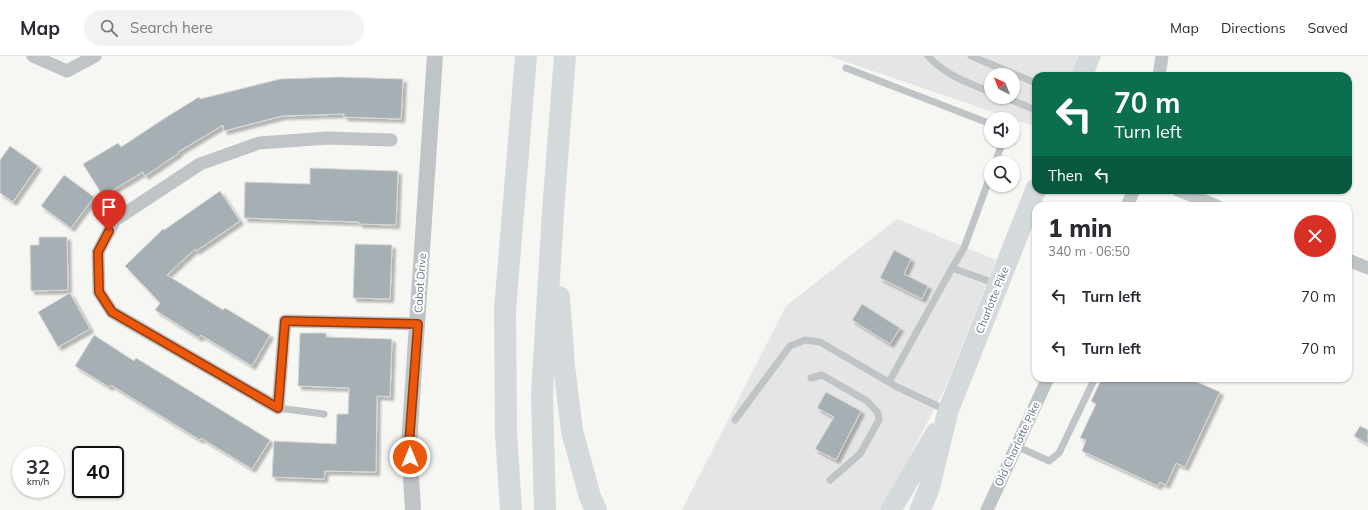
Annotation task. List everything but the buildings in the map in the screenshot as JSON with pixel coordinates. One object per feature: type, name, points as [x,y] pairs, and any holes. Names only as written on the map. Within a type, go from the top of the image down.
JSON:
[{"type":"highway","points":[[511,510],[506,433],[505,310],[526,56]]},
{"type":"highway","points":[[545,510],[542,394],[553,212],[565,56]]},
{"type":"highway","points":[[553,212],[564,366],[572,431],[590,497],[596,510]]},
{"type":"highway","points":[[496,510],[506,433]]},
{"type":"main road","points":[[1084,72],[1090,56]]},
{"type":"main road","name":"Charlotte Pike","points":[[920,510],[929,489],[948,411],[1034,194]]},
{"type":"main road","name":"Charlotte Pike","points":[[891,510],[948,411]]},
{"type":"street","points":[[34,56],[67,71],[95,56]]},
{"type":"street","name":"Cabot Drive","points":[[412,510],[409,444],[435,56]]},
{"type":"street","points":[[1159,72],[1162,56]]},
{"type":"street","points":[[390,140],[328,138],[259,143],[200,164],[115,220],[98,252],[99,292],[112,312],[278,408],[285,321],[418,324]]},
{"type":"street","points":[[1188,194],[1207,202]]},
{"type":"street","points":[[1352,262],[1368,268]]},
{"type":"street","name":"Old Charlotte Pike","points":[[987,510],[1046,382]]},
{"type":"lane","points":[[928,56],[943,71],[984,89]]},
{"type":"lane","points":[[971,56],[1032,81]]},
{"type":"lane","points":[[846,68],[984,121]]},
{"type":"lane","points":[[1020,104],[1032,108]]},
{"type":"lane","points":[[889,382],[964,248],[984,192]]},
{"type":"lane","points":[[952,268],[998,284]]},
{"type":"lane","points":[[735,420],[790,346],[805,340],[820,342],[889,382],[948,411]]},
{"type":"lane","points":[[811,378],[822,375],[867,401],[878,413],[879,420],[860,454],[830,480]]},
{"type":"lane","points":[[1016,446],[1049,461],[1059,453],[1092,382]]},
{"type":"lane","points":[[278,408],[324,414]]},
{"type":"shaded area","points":[[829,56],[1082,56],[1076,72],[1032,72],[1032,126],[1020,122],[1020,112],[992,112]]},
{"type":"shaded area","points":[[897,219],[996,260],[945,388],[882,510],[682,510],[786,306]]},
{"type":"route","points":[[109,231],[98,252],[99,292],[112,312],[278,408],[285,321],[418,324],[409,444],[410,457]]}]
